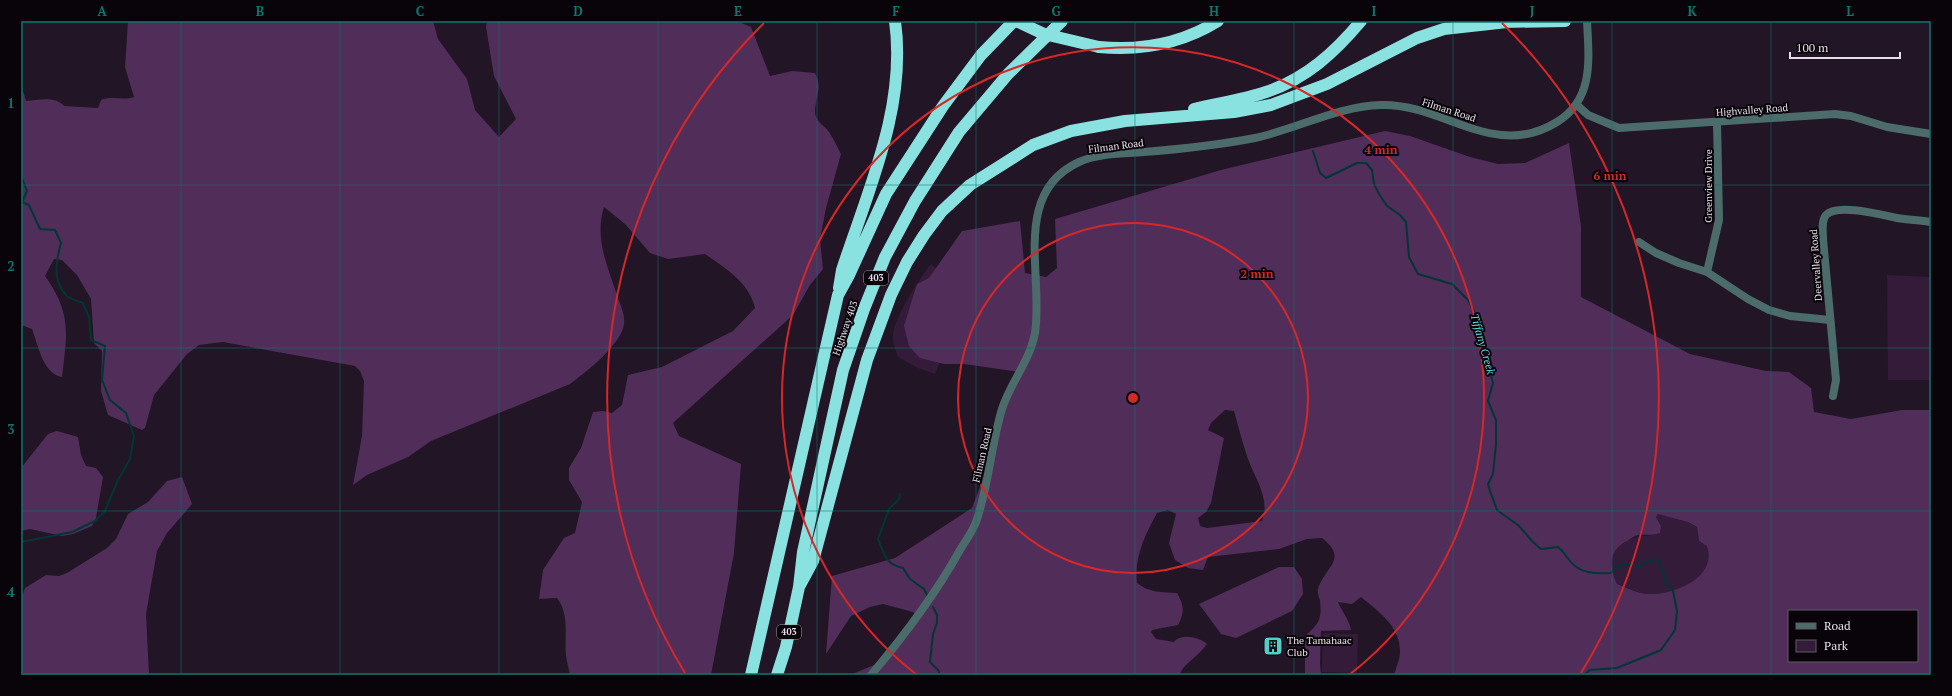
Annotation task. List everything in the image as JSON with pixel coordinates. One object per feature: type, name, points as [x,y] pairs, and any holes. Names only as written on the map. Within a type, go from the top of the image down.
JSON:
[{"type":"highway","points":[[838,295],[842,270],[885,141],[892,112],[898,66],[898,44],[895,21]]},
{"type":"highway","points":[[1015,21],[1044,34],[1099,47],[1126,50],[1160,45],[1206,28],[1218,21]]},
{"type":"highway","name":"Highway 403","points":[[751,675],[838,295],[850,275],[886,194],[898,175],[943,106],[981,55],[1015,21]]},
{"type":"highway","name":"Highway 403","points":[[777,675],[786,647],[799,587],[803,552],[843,370],[864,309],[885,257],[914,201],[959,132],[1008,74],[1062,21]]},
{"type":"highway","points":[[1152,118],[1230,102],[1266,92],[1287,84],[1310,70],[1334,52],[1361,21]]},
{"type":"highway","points":[[1459,21],[1565,21]]},
{"type":"highway","points":[[799,587],[813,561],[866,360],[890,295],[924,235],[942,211],[970,185],[1033,145],[1071,131],[1125,121],[1234,112],[1271,105],[1327,84],[1417,38],[1444,29],[1507,22]]},
{"type":"street","points":[[1578,106],[1584,90],[1587,72],[1587,21]]},
{"type":"street","name":"Filman Road","points":[[871,675],[916,620],[952,565],[977,521],[1002,407],[1028,356],[1035,333],[1036,218],[1042,199],[1054,180],[1064,171],[1080,162],[1095,157],[1158,151],[1256,138],[1363,106],[1384,104],[1403,107],[1481,131],[1502,136],[1521,136],[1545,129],[1568,115],[1578,106]]},
{"type":"street","name":"Highvalley Road","points":[[1578,106],[1588,115],[1619,128],[1835,114],[1851,116],[1887,127],[1931,134]]},
{"type":"street","name":"Greenview Drive","points":[[1707,272],[1719,220],[1717,122]]},
{"type":"street","name":"Deervalley Road","points":[[1833,396],[1836,380],[1823,239],[1822,224],[1825,216],[1829,213],[1860,210],[1896,218],[1931,222]]},
{"type":"street","points":[[1639,242],[1656,253],[1679,263],[1707,272],[1748,299],[1769,310],[1790,316],[1830,320]]},
{"type":"green space","points":[[931,264],[940,272],[945,349],[935,374],[918,368],[898,357],[893,339],[894,331],[901,311],[920,279]]},
{"type":"green space","points":[[1887,275],[1931,277],[1930,380],[1888,380]]},
{"type":"green space","points":[[1658,513],[1688,522],[1697,527],[1699,541],[1707,545],[1709,556],[1706,566],[1693,582],[1673,591],[1652,594],[1643,593],[1617,584],[1613,572],[1613,554],[1618,547],[1632,538],[1654,535],[1661,526],[1656,517]]},
{"type":"green space","points":[[1323,633],[1358,634],[1357,673],[1322,672]]},
{"type":"shaded area","points":[[128,21],[433,21],[438,39],[467,79],[475,110],[499,137],[516,119],[494,76],[486,27],[487,21],[737,21],[751,27],[770,76],[792,71],[815,73],[819,88],[815,115],[818,121],[831,135],[841,154],[826,208],[820,239],[823,269],[810,285],[793,315],[673,423],[679,436],[741,464],[734,553],[711,675],[570,675],[566,656],[566,626],[564,611],[557,598],[539,599],[543,570],[564,538],[575,533],[582,502],[569,480],[569,468],[581,448],[593,412],[603,411],[612,413],[622,405],[628,375],[662,367],[733,331],[755,308],[748,291],[742,283],[705,254],[668,259],[650,253],[625,224],[604,207],[601,219],[601,242],[624,317],[622,332],[610,349],[570,384],[431,441],[408,457],[367,475],[353,485],[362,436],[364,381],[360,371],[355,366],[223,342],[199,345],[187,354],[154,395],[145,428],[142,430],[108,415],[101,391],[102,351],[94,343],[91,299],[77,275],[62,260],[54,259],[45,276],[54,289],[64,313],[66,336],[62,377],[56,375],[50,370],[42,358],[32,329],[21,325],[21,84],[26,101],[51,100],[64,106],[98,108],[101,100],[134,97],[125,67]]},
{"type":"shaded area","points":[[1385,131],[1410,136],[1470,157],[1498,164],[1525,163],[1569,143],[1581,226],[1581,297],[1690,354],[1766,371],[1789,372],[1811,388],[1814,412],[1851,419],[1902,410],[1931,410],[1931,675],[1394,675],[1400,654],[1399,642],[1396,634],[1387,620],[1361,597],[1352,604],[1338,602],[1349,622],[1351,630],[1321,631],[1321,675],[1305,675],[1305,636],[1314,628],[1320,617],[1321,607],[1318,589],[1321,581],[1333,563],[1334,552],[1330,545],[1322,538],[1307,539],[1279,549],[1208,557],[1203,570],[1188,568],[1175,560],[1169,543],[1176,514],[1168,510],[1157,513],[1141,546],[1137,564],[1137,583],[1146,589],[1177,593],[1181,601],[1183,612],[1178,625],[1152,630],[1151,632],[1156,639],[1174,642],[1177,639],[1190,637],[1199,639],[1207,644],[1185,666],[1179,675],[850,675],[881,662],[919,619],[913,612],[883,604],[870,607],[851,616],[826,654],[832,576],[895,558],[972,508],[994,450],[1001,405],[1019,372],[964,364],[944,364],[920,358],[909,346],[904,326],[917,284],[929,278],[962,231],[1020,221],[1025,273],[1046,277],[1057,268],[1055,219],[1221,170]],"holes":[[[1225,410],[1234,411],[1247,456],[1263,496],[1264,513],[1262,521],[1207,528],[1200,526],[1198,518],[1206,512],[1211,503],[1224,438],[1208,430],[1211,423]],[[1658,514],[1688,522],[1697,527],[1699,541],[1707,546],[1709,557],[1706,566],[1701,574],[1693,581],[1684,586],[1663,593],[1648,594],[1634,591],[1617,584],[1614,578],[1612,565],[1613,554],[1616,549],[1635,536],[1660,533],[1661,526],[1656,517]]]},
{"type":"shaded area","points":[[57,431],[78,437],[81,455],[86,466],[96,468],[103,477],[96,518],[92,526],[73,534],[62,536],[30,529],[21,531],[21,468],[48,434]]},
{"type":"shaded area","points":[[182,477],[192,504],[167,533],[157,551],[146,614],[149,675],[21,675],[21,599],[25,588],[46,575],[59,576],[67,573],[107,548],[116,539],[128,514],[148,502],[167,481]]},
{"type":"shaded area","points":[[1279,567],[1294,567],[1302,579],[1303,594],[1292,611],[1236,638],[1221,634],[1199,604]]},
{"type":"waterway","name":"Tiffany Creek","points":[[1313,151],[1320,173],[1326,178],[1357,163],[1366,163],[1372,170],[1374,184],[1387,206],[1400,215],[1406,222],[1409,257],[1418,274],[1452,284],[1468,300],[1474,311],[1493,383],[1488,401],[1496,420],[1496,444],[1493,474],[1488,484],[1497,510],[1519,526],[1541,549],[1558,547],[1574,565],[1584,571],[1611,573],[1620,564],[1641,566],[1648,561],[1657,559],[1662,568],[1666,584],[1673,591],[1677,611],[1675,630],[1661,650],[1617,668],[1590,670],[1584,675]]},
{"type":"waterway","points":[[21,176],[27,191],[22,202],[29,205],[40,229],[55,230],[61,243],[56,270],[59,283],[67,296],[83,303],[89,317],[91,340],[105,346],[102,380],[110,400],[126,413],[134,436],[130,459],[117,482],[105,511],[95,521],[72,532],[21,542]]},
{"type":"waterway","points":[[900,494],[899,499],[889,509],[878,539],[886,558],[892,564],[903,568],[910,579],[924,589],[927,595]]},
{"type":"waterway","points":[[933,607],[937,615],[937,623],[933,634],[930,662],[939,671],[939,675]]},
{"type":"place","name":"The Tamahaac Club","points":[[1273,646]]}]
